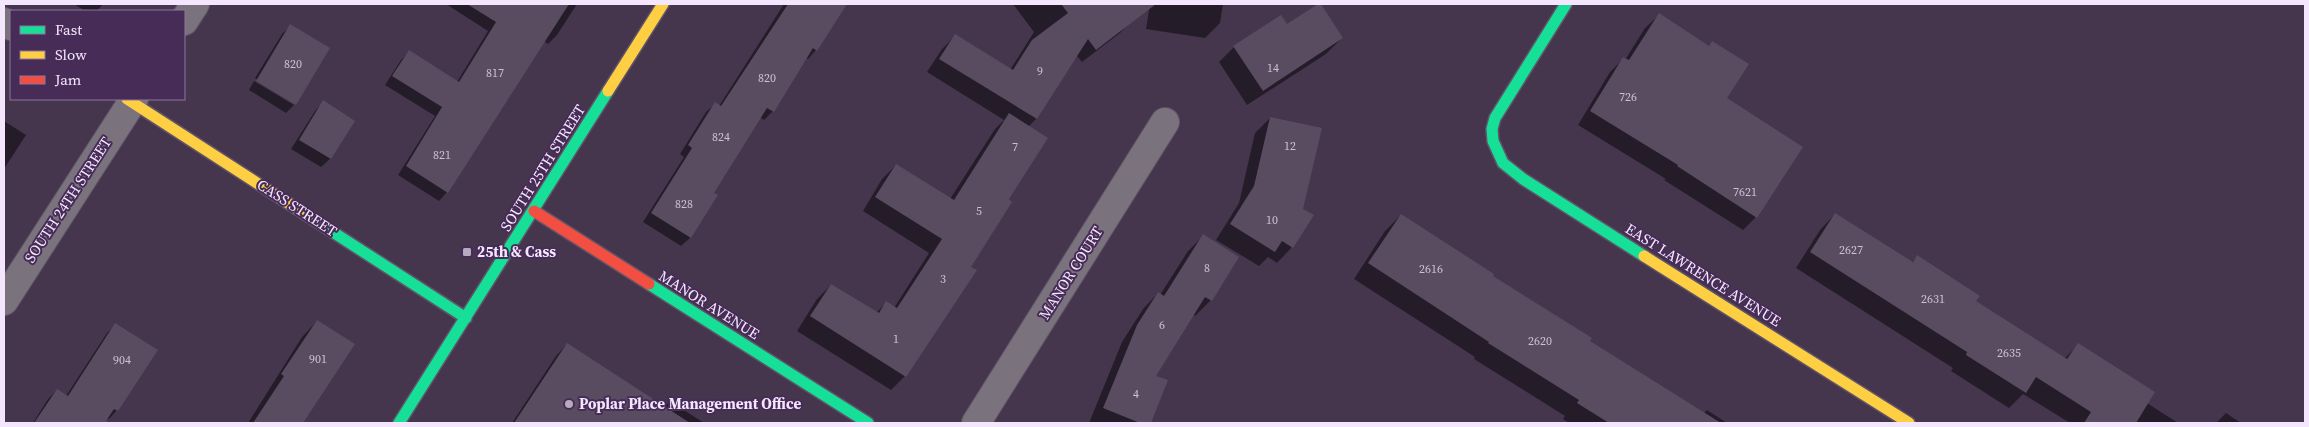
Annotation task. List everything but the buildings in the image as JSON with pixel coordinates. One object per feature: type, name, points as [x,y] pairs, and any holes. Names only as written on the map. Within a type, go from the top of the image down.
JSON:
[{"type":"street","points":[[185,19],[194,4]]},
{"type":"street","name":"SOUTH 25TH STREET","points":[[399,423],[663,4]]},
{"type":"street","name":"EAST LAWRENCE AVENUE","points":[[1566,4],[1495,118],[1492,141],[1503,163],[1512,172],[1909,423]]},
{"type":"street","name":"SOUTH 24TH STREET","points":[[4,301],[131,100]]},
{"type":"street","name":"CASS STREET","points":[[131,100],[466,318]]},
{"type":"street","name":"MANOR COURT","points":[[976,423],[1166,122]]},
{"type":"street","name":"MANOR AVENUE","points":[[534,211],[868,423]]},
{"type":"traffic: fast","points":[[1566,4],[1495,118],[1492,129],[1493,141],[1503,163],[1523,179],[1644,256]]},
{"type":"traffic: fast","points":[[399,423],[608,91]]},
{"type":"traffic: fast","points":[[308,216],[466,318]]},
{"type":"traffic: fast","points":[[649,284],[868,423]]},
{"type":"traffic: slow","points":[[608,91],[663,4]]},
{"type":"traffic: slow","points":[[129,100],[308,216]]},
{"type":"traffic: slow","points":[[1644,256],[1909,423]]},
{"type":"traffic: jam","points":[[534,211],[649,284]]},
{"type":"place","name":"25th & Cass","points":[[467,252]]},
{"type":"place","name":"Poplar Place Management Office","points":[[569,404]]}]
